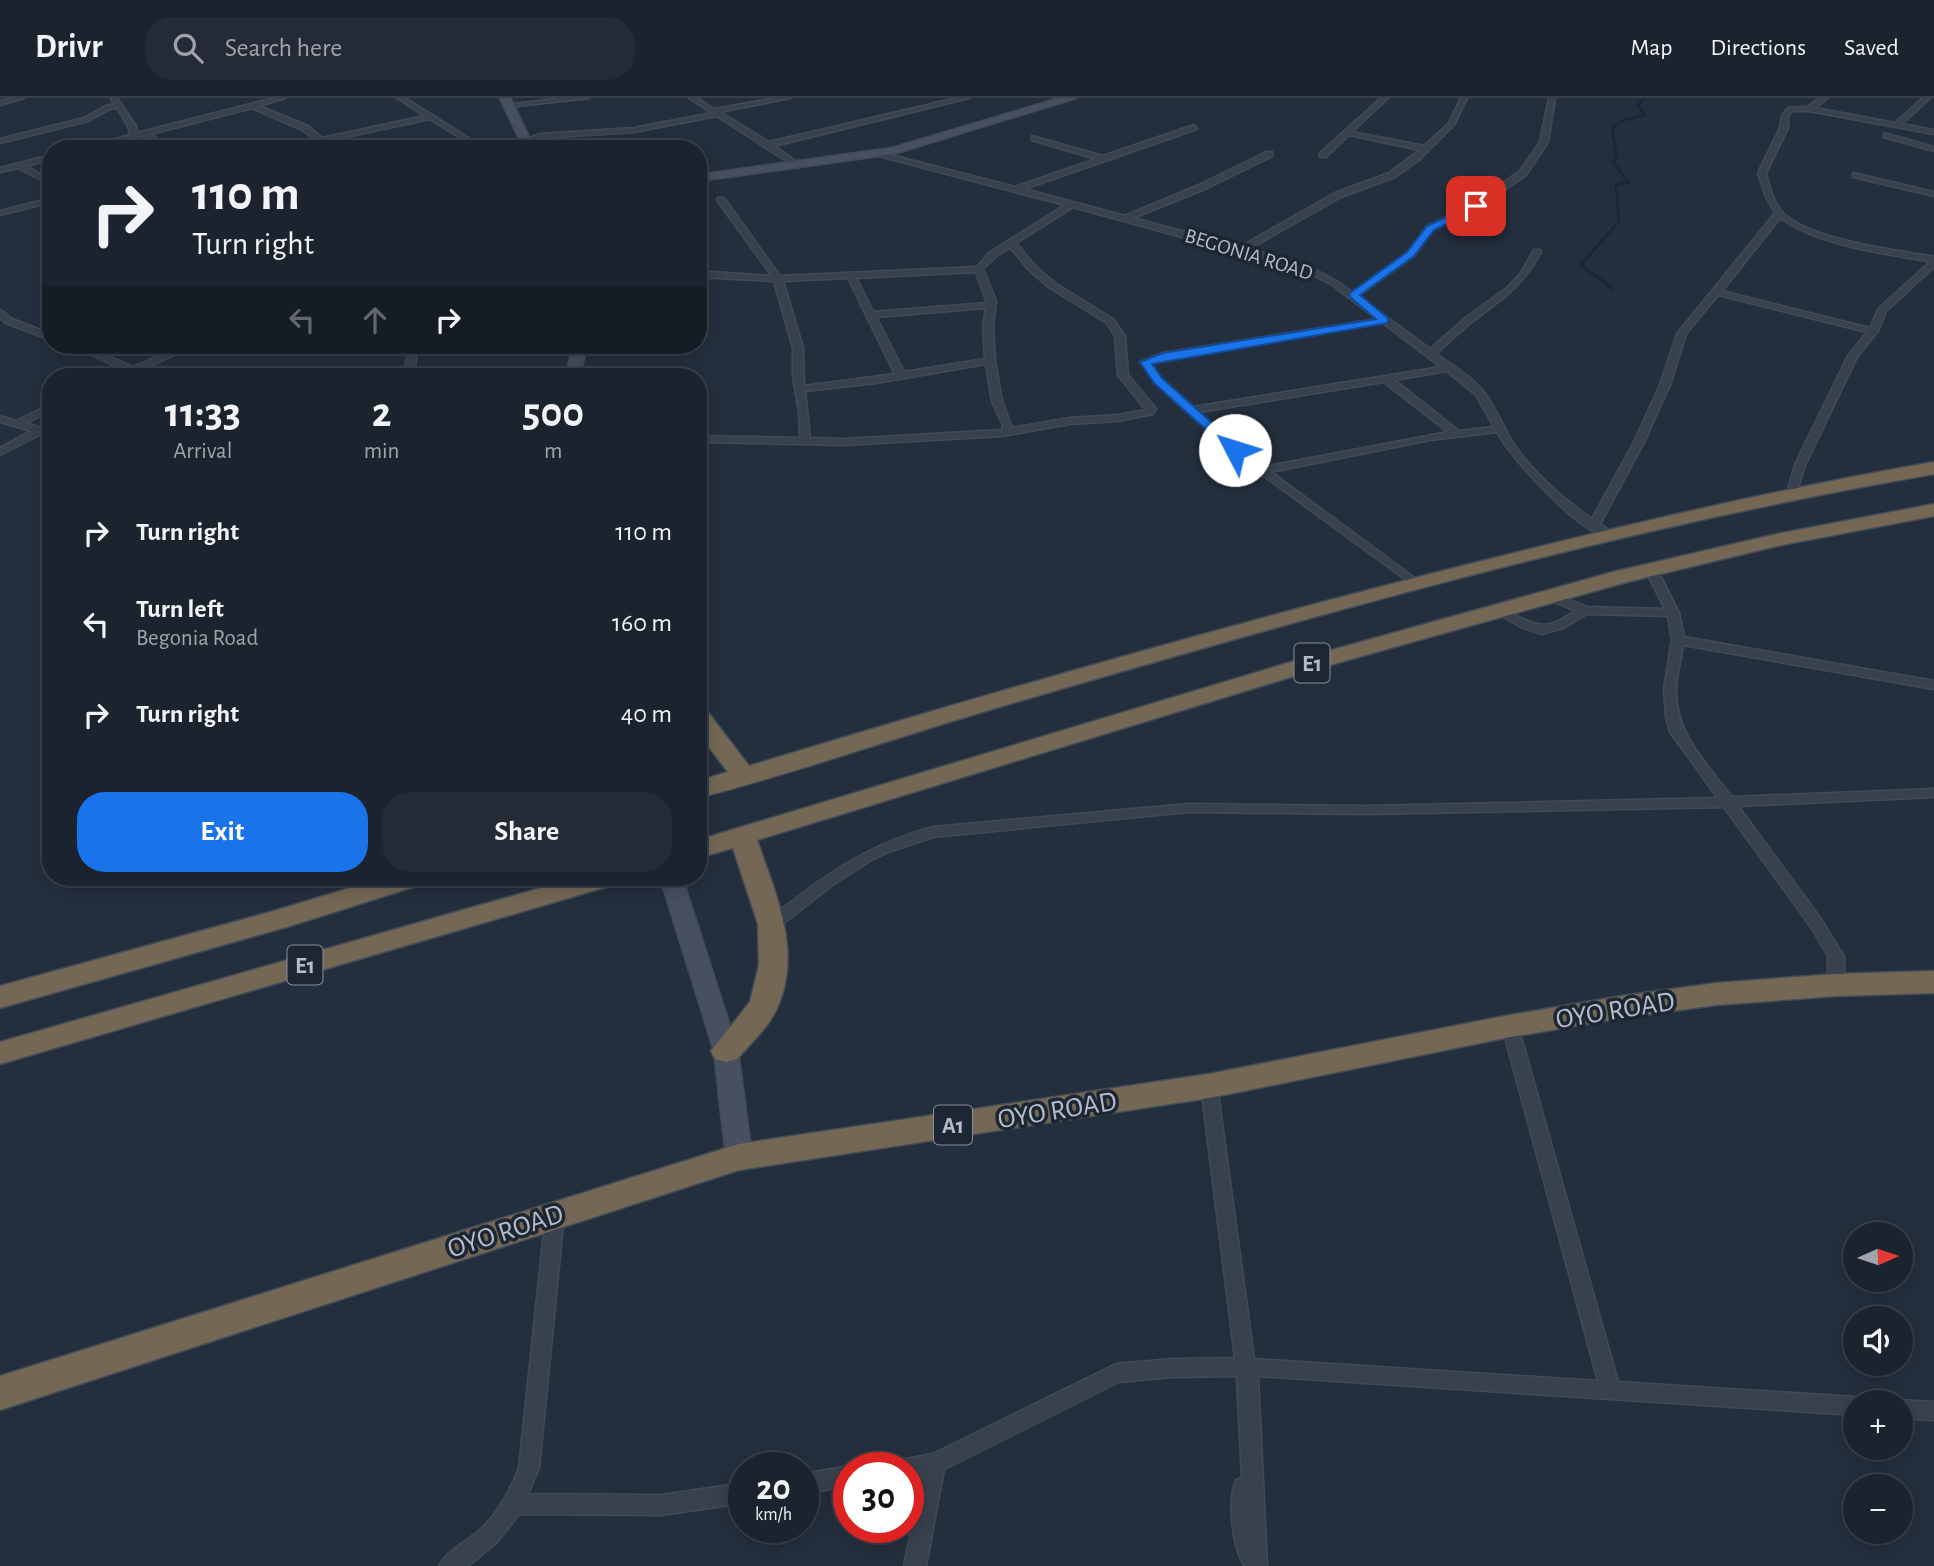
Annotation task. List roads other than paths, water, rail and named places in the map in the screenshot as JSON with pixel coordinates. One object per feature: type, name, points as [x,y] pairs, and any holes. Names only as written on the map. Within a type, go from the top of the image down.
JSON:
[{"type":"highway","name":"E1","points":[[707,787],[1601,530],[1934,468]]},
{"type":"highway","name":"E1","points":[[707,846],[1316,662],[1651,569],[1777,540],[1934,510]]},
{"type":"highway","points":[[707,728],[744,776]]},
{"type":"highway","points":[[726,1051],[765,1006],[773,965],[772,924],[742,835]]},
{"type":"highway","name":"E1","points":[[0,997],[280,919],[387,886]]},
{"type":"highway","name":"E1","points":[[0,1053],[579,886]]},
{"type":"highway","name":"OYO ROAD","points":[[0,1393],[739,1157],[1209,1086],[1510,1026],[1716,994],[1836,985],[1934,982]]},
{"type":"street","points":[[0,103],[21,98]]},
{"type":"street","points":[[113,98],[132,125],[134,135]]},
{"type":"street","points":[[116,140],[282,98]]},
{"type":"street","points":[[400,98],[468,140]]},
{"type":"street","points":[[526,140],[507,102],[586,98]]},
{"type":"street","points":[[692,98],[797,166]]},
{"type":"street","points":[[535,140],[540,136],[647,128],[787,98]]},
{"type":"street","points":[[767,145],[966,98]]},
{"type":"street","points":[[707,177],[878,153],[989,124],[1071,98]]},
{"type":"street","points":[[1323,155],[1385,98]]},
{"type":"street","points":[[1242,249],[1338,195],[1392,175],[1426,149],[1452,124],[1464,98]]},
{"type":"street","points":[[1353,295],[1411,254],[1430,228],[1476,206],[1523,173],[1544,142],[1552,98]]},
{"type":"street","points":[[1809,109],[1824,98]]},
{"type":"street","points":[[1896,126],[1927,98]]},
{"type":"street","points":[[0,141],[86,120],[108,107],[119,106]]},
{"type":"street","points":[[254,106],[288,118],[322,140],[431,117]]},
{"type":"street","points":[[1934,132],[1809,109],[1790,109],[1785,116],[1784,128],[1762,173],[1779,214],[1812,231],[1934,261]]},
{"type":"street","points":[[132,125],[150,132],[158,140]]},
{"type":"street","points":[[1014,190],[1195,127]]},
{"type":"street","points":[[1348,133],[1426,149]]},
{"type":"street","points":[[1887,135],[1934,149]]},
{"type":"street","points":[[1035,138],[1105,159]]},
{"type":"street","name":"BEGONIA ROAD","points":[[878,153],[1295,264],[1353,295],[1483,396],[1500,429],[1526,469],[1601,530]]},
{"type":"street","points":[[1127,218],[1202,187],[1269,154]]},
{"type":"street","points":[[0,170],[42,159]]},
{"type":"street","points":[[19,165],[42,178]]},
{"type":"street","points":[[1856,175],[1934,194]]},
{"type":"street","points":[[721,200],[778,279],[798,348],[805,440]]},
{"type":"street","points":[[0,213],[42,202]]},
{"type":"street","points":[[707,275],[778,279],[979,269],[992,255],[1071,205]]},
{"type":"street","points":[[1601,530],[1665,385],[1682,334],[1779,214]]},
{"type":"street","points":[[707,439],[844,442],[1002,433],[1070,421],[1144,415],[1151,409],[1123,375],[1120,337],[1110,321],[1054,286],[1031,267],[1012,244]]},
{"type":"street","points":[[1431,353],[1515,286],[1526,275],[1537,252]]},
{"type":"street","points":[[1793,494],[1800,465],[1853,356],[1873,331],[1882,310],[1934,261]]},
{"type":"street","points":[[979,269],[992,305],[988,326],[990,361],[998,401],[1008,425],[1007,431]]},
{"type":"street","points":[[851,276],[901,376]]},
{"type":"street","points":[[1716,292],[1873,331]]},
{"type":"street","points":[[869,315],[992,305]]},
{"type":"street","points":[[0,313],[4,323],[42,334]]},
{"type":"street","points":[[1385,320],[1147,361],[1158,381],[1189,411],[1416,584]]},
{"type":"street","points":[[31,330],[42,327]]},
{"type":"street","points":[[98,354],[129,368]]},
{"type":"street","points":[[138,368],[170,354]]},
{"type":"street","points":[[800,389],[990,361]]},
{"type":"street","points":[[1189,411],[1449,368]]},
{"type":"street","points":[[1387,379],[1456,433]]},
{"type":"street","points":[[16,424],[42,411]]},
{"type":"street","points":[[0,419],[42,431]]},
{"type":"street","points":[[1263,470],[1456,433],[1500,429]]},
{"type":"street","points":[[0,452],[39,430]]},
{"type":"street","points":[[1651,569],[1673,613],[1678,640],[1670,689],[1672,717],[1677,732],[1787,881],[1836,957],[1836,985]]},
{"type":"street","points":[[1552,597],[1585,610],[1673,613]]},
{"type":"street","points":[[1499,611],[1534,629],[1552,631],[1585,610]]},
{"type":"street","points":[[1678,640],[1934,685]]},
{"type":"street","points":[[772,924],[840,872],[876,850],[898,840],[933,832],[1188,808],[1367,810],[1729,802],[1934,793]]},
{"type":"street","points":[[674,886],[726,1051],[739,1157]]},
{"type":"street","points":[[1510,1026],[1611,1392]]},
{"type":"street","points":[[1209,1086],[1248,1367],[1256,1566]]},
{"type":"street","points":[[450,1566],[484,1544],[515,1504],[529,1468],[555,1214]]},
{"type":"street","points":[[1248,1367],[1243,1482],[1244,1532],[1250,1566]]},
{"type":"street","points":[[924,1465],[936,1463],[1116,1373],[1173,1368],[1248,1367],[1843,1405]]},
{"type":"street","points":[[1913,1410],[1934,1411]]},
{"type":"street","points":[[915,1566],[936,1463]]},
{"type":"street","points":[[515,1504],[661,1505],[728,1495]]},
{"type":"waterway","points":[[1596,276],[1581,265],[1619,221],[1616,185],[1629,183],[1613,162],[1617,156],[1612,128],[1622,121],[1644,115],[1638,105],[1644,98]]},
{"type":"waterway","points":[[1593,274],[1612,288]]}]
